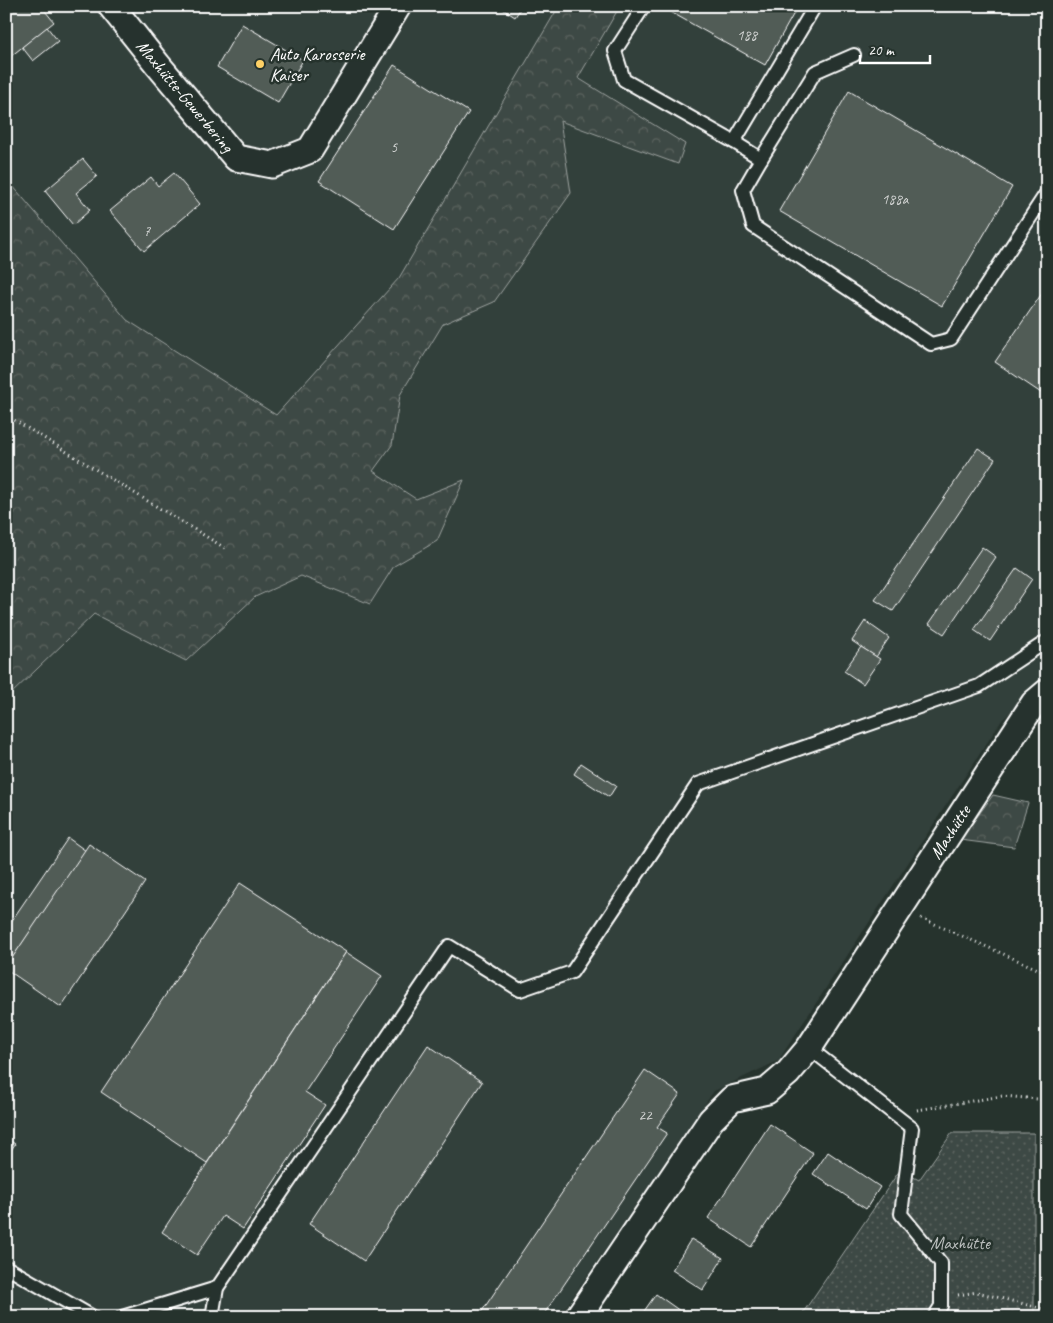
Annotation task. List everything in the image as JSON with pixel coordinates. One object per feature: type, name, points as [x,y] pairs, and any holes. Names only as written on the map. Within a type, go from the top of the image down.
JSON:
[{"type":"street","name":"Maxhütte-Gewerbering","points":[[111,6],[236,158],[272,165],[310,150],[398,6]]},
{"type":"street","name":"Maxhütte","points":[[578,1317],[711,1120],[732,1099],[767,1090],[788,1073],[809,1048],[1034,703],[1047,692]]},
{"type":"lane","points":[[644,6],[615,51],[624,80],[761,159]]},
{"type":"lane","points":[[734,142],[815,6]]},
{"type":"lane","points":[[854,54],[815,72],[761,159],[744,190],[753,226],[931,344],[951,339],[1047,192]]},
{"type":"lane","points":[[212,1317],[217,1288],[449,946],[520,990],[572,972],[698,784],[979,686],[1047,641]]},
{"type":"lane","points":[[809,1048],[912,1128],[901,1214],[941,1263],[938,1312]]},
{"type":"lane","points":[[6,1267],[93,1317]]},
{"type":"lane","points":[[122,1317],[217,1288]]},
{"type":"path","points":[[6,415],[225,548]]},
{"type":"path","points":[[900,909],[1047,973]]},
{"type":"path","points":[[894,1114],[1002,1096],[1038,1099],[1047,1102]]},
{"type":"path","points":[[938,1312],[947,1296],[977,1292],[1047,1310]]},
{"type":"shaded area","points":[[6,6],[1047,6],[1047,677],[1002,720],[778,1061],[714,1091],[559,1317],[6,1317]]},
{"type":"green space","points":[[559,6],[620,6],[578,78],[685,144],[678,164],[560,121],[571,193],[494,302],[443,324],[400,395],[392,445],[373,471],[416,499],[464,480],[437,541],[394,566],[370,604],[301,576],[255,597],[186,661],[94,614],[6,701],[6,178],[127,320],[276,415],[399,278]]},
{"type":"green space","points":[[993,795],[1028,803],[1014,847],[960,840]]},
{"type":"green space","name":"Maxhütte","points":[[952,1133],[1034,1133],[1034,1317],[800,1317],[900,1170],[919,1180]]},
{"type":"building","points":[[6,6],[41,6],[54,22],[6,60]]},
{"type":"building","points":[[498,6],[522,6],[515,17]]},
{"type":"building","points":[[660,6],[798,6],[765,65]]},
{"type":"building","name":"Auto Karosserie Kaiser","points":[[242,24],[303,60],[278,103],[217,67]]},
{"type":"building","points":[[47,27],[58,41],[33,61],[22,47]]},
{"type":"building","points":[[394,65],[469,112],[394,229],[319,181]]},
{"type":"building","points":[[849,91],[1012,187],[942,306],[779,211]]},
{"type":"building","points":[[83,159],[97,176],[76,193],[90,210],[73,225],[45,191]]},
{"type":"building","points":[[174,173],[200,204],[144,251],[110,211],[151,177],[158,186]]},
{"type":"building","points":[[1047,286],[1047,397],[995,362]]},
{"type":"building","points":[[978,448],[995,459],[893,611],[875,600]]},
{"type":"building","points":[[982,547],[996,557],[944,634],[929,624]]},
{"type":"building","points":[[1017,568],[1032,579],[990,641],[974,630]]},
{"type":"building","points":[[865,621],[889,638],[876,657],[852,641]]},
{"type":"building","points":[[861,647],[880,659],[863,684],[844,671]]},
{"type":"building","points":[[581,763],[616,786],[609,797],[574,774]]},
{"type":"building","points":[[68,838],[86,851],[6,967],[6,929]]},
{"type":"building","points":[[89,844],[145,882],[61,1007],[6,969],[6,967]]},
{"type":"building","points":[[240,883],[346,952],[207,1163],[101,1092]]},
{"type":"building","points":[[346,952],[382,976],[305,1092],[325,1105],[243,1229],[223,1216],[197,1255],[162,1232]]},
{"type":"building","points":[[428,1045],[482,1082],[364,1261],[309,1224]]},
{"type":"building","points":[[645,1070],[680,1094],[657,1127],[667,1133],[542,1317],[478,1317]]},
{"type":"building","points":[[770,1124],[813,1153],[751,1247],[708,1218]]},
{"type":"building","points":[[6,1138],[15,1144],[6,1158]]},
{"type":"building","points":[[828,1152],[880,1187],[866,1209],[813,1174]]},
{"type":"building","points":[[691,1239],[723,1258],[703,1290],[672,1270]]},
{"type":"building","points":[[656,1294],[680,1311],[675,1317],[640,1317]]},
{"type":"place","name":"Auto Karosserie Kaiser","points":[[260,64]]}]
